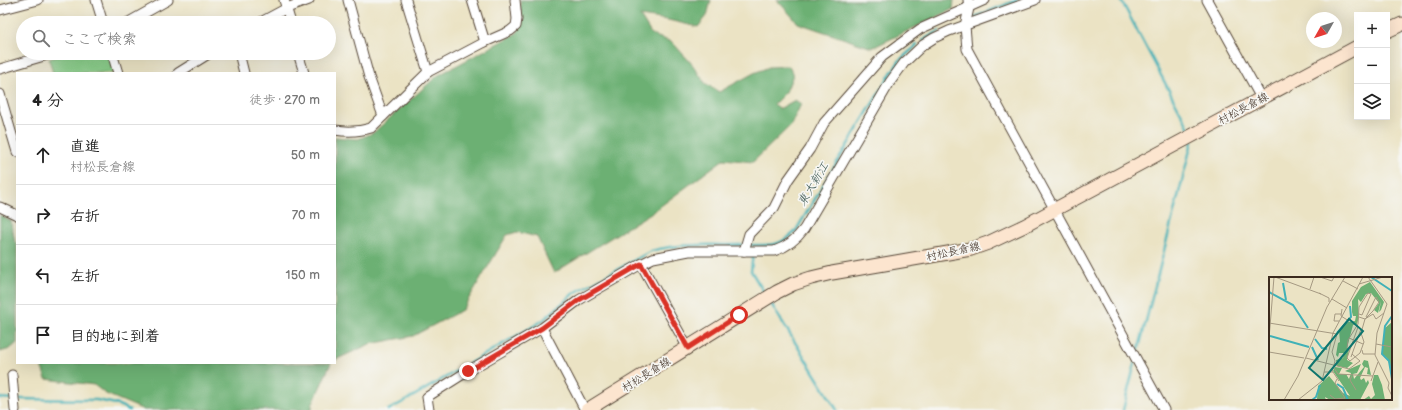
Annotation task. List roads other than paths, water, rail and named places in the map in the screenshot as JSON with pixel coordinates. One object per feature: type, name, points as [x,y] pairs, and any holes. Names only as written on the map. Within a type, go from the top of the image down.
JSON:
[{"type":"main road","points":[[1390,30],[1402,24]]},
{"type":"main road","name":"村松長倉線","points":[[586,410],[688,348],[713,331],[793,284],[832,273],[971,249],[988,243],[1024,226],[1355,48]]},
{"type":"street","points":[[0,10],[38,0]]},
{"type":"street","points":[[96,0],[101,16]]},
{"type":"street","points":[[269,16],[285,4],[309,0]]},
{"type":"street","points":[[348,0],[369,77],[383,116]]},
{"type":"street","points":[[406,0],[428,72]]},
{"type":"street","points":[[472,0],[485,42]]},
{"type":"street","points":[[336,130],[360,132],[371,128],[428,72],[516,26],[515,0]]},
{"type":"street","points":[[744,251],[749,234],[774,208],[788,180],[810,149],[824,123],[882,58],[920,29],[968,4],[985,0]]},
{"type":"street","points":[[429,410],[426,397],[542,328],[579,300],[641,264],[664,255],[689,251],[774,251],[781,249],[796,239],[804,229],[896,74],[904,63],[918,49],[934,38],[948,31],[1035,0]]},
{"type":"street","points":[[1207,0],[1262,98]]},
{"type":"street","points":[[139,16],[164,1]]},
{"type":"street","points":[[285,4],[289,16]]},
{"type":"street","points":[[968,4],[965,26],[968,49],[1054,210],[1164,410]]},
{"type":"street","points":[[0,69],[30,60]]},
{"type":"street","points":[[114,60],[118,72]]},
{"type":"street","points":[[181,72],[199,60]]},
{"type":"street","points":[[240,60],[244,72]]},
{"type":"street","points":[[300,60],[304,72]]},
{"type":"street","points":[[0,94],[15,138]]},
{"type":"street","points":[[0,207],[16,215]]},
{"type":"street","points":[[641,264],[688,348]]},
{"type":"street","points":[[542,328],[586,410]]},
{"type":"street","points":[[12,375],[15,410]]},
{"type":"waterway","name":"東大新江","points":[[970,19],[1017,0]]},
{"type":"waterway","points":[[1121,0],[1191,132]]},
{"type":"waterway","name":"東大新江","points":[[923,40],[939,31]]},
{"type":"waterway","name":"東大新江","points":[[749,245],[768,245],[779,243],[795,232],[891,73],[900,60],[917,45]]},
{"type":"waterway","points":[[1137,356],[1192,142]]},
{"type":"waterway","points":[[388,410],[542,321],[574,293],[651,251],[662,248],[685,246],[744,245]]},
{"type":"waterway","name":"東大新江","points":[[753,253],[751,271],[765,294]]},
{"type":"waterway","name":"東大新江","points":[[770,302],[837,410]]},
{"type":"waterway","points":[[1123,410],[1135,363]]},
{"type":"waterway","points":[[0,398],[12,399]]},
{"type":"waterway","points":[[17,399],[97,400],[116,404],[130,410]]}]
